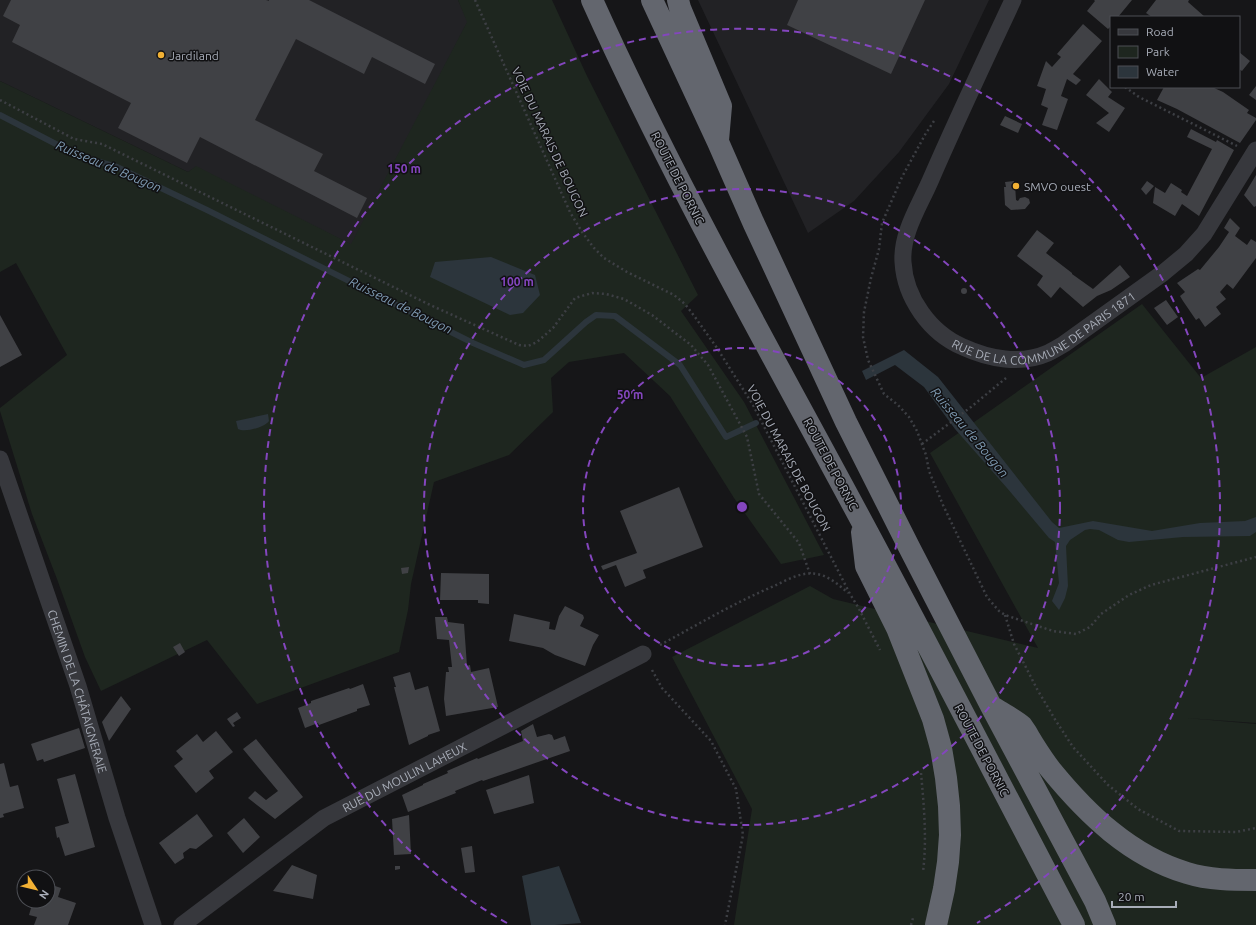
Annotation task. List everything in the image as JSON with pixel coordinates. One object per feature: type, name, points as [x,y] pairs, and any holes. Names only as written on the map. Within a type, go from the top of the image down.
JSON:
[{"type":"highway","name":"ROUTE DE PORNIC","points":[[592,0],[611,42],[704,228],[860,518],[1074,925]]},
{"type":"highway","points":[[652,0],[846,422],[991,706],[1095,901],[1105,925]]},
{"type":"highway","points":[[678,0],[721,106],[718,142]]},
{"type":"highway","points":[[860,518],[866,566],[898,628],[933,719],[941,748],[949,806],[950,835],[944,889],[936,925]]},
{"type":"highway","points":[[991,706],[1023,727],[1045,763],[1087,811],[1114,835],[1138,851],[1160,863],[1187,873],[1210,878],[1256,880]]},
{"type":"highway","points":[[1095,901],[1111,925]]},
{"type":"street","name":"RUE DE LA COMMUNE DE PARIS 1871","points":[[1014,0],[957,119],[914,217],[904,244],[903,262],[910,289],[916,302],[930,324],[948,340],[973,352],[998,358],[1016,359],[1033,358],[1045,354],[1064,344],[1163,273],[1186,254],[1204,234],[1255,152]]},
{"type":"street","name":"CHEMIN DE LA CHÂTAIGNERAIE","points":[[0,459],[78,686],[117,818],[152,925]]},
{"type":"street","name":"RUE DU MOULIN LAHEUX","points":[[182,925],[324,818],[643,654]]},
{"type":"path","name":"VOIE DU MARAIS DE BOUGON","points":[[475,0],[570,212],[582,232],[604,258],[627,272],[674,295],[685,304],[695,317],[717,348],[753,405],[882,653]]},
{"type":"path","points":[[1126,88],[1139,97],[1255,152]]},
{"type":"path","points":[[0,100],[74,139],[102,144],[421,300],[519,345],[528,346],[537,342],[553,328],[575,298],[592,293],[606,294],[624,299],[652,315],[691,345],[708,365],[738,418],[747,438],[759,494],[799,543],[810,574]]},
{"type":"path","points":[[922,444],[971,407],[1007,377],[1024,358]]},
{"type":"path","points":[[868,360],[884,394],[909,417],[917,431],[929,471],[946,512],[987,597],[999,611],[1005,615],[1053,630],[1076,634],[1090,627],[1101,614],[1129,595],[1151,585],[1256,557]]},
{"type":"path","points":[[725,925],[743,835],[736,789],[711,741],[662,688],[643,654],[747,598],[795,577],[817,574],[827,577],[850,594]]},
{"type":"path","points":[[1005,615],[1014,644],[1056,722],[1073,747],[1108,785],[1138,809],[1179,831],[1236,832],[1256,828]]},
{"type":"path","points":[[921,769],[925,837],[922,877]]},
{"type":"path","points":[[911,925],[914,914]]},
{"type":"shaded area","points":[[0,0],[458,0],[468,21],[352,245],[196,167],[188,172],[0,81]]},
{"type":"shaded area","points":[[698,0],[989,0],[949,84],[899,152],[854,201],[808,233]]},
{"type":"green space","points":[[458,0],[552,0],[587,76],[698,295],[681,311],[744,402],[824,555],[781,564],[734,498],[670,396],[624,353],[569,362],[551,378],[553,412],[509,455],[434,482],[411,584],[408,610],[399,652],[257,704],[207,640],[101,691],[85,657],[32,514],[0,411],[0,408],[67,355],[16,263],[0,272],[0,81],[188,172],[196,166],[351,244],[467,22]]},
{"type":"green space","points":[[1142,304],[1201,378],[1256,347],[1256,723],[1186,718],[1256,724],[1256,925],[734,925],[752,809],[672,657],[810,586],[833,599],[1038,648],[930,453]]},
{"type":"water","points":[[491,257],[535,275],[540,295],[523,313],[510,315],[430,277],[435,262]]},
{"type":"water","points":[[904,350],[938,377],[1052,522],[1059,528],[1093,521],[1152,531],[1200,523],[1245,521],[1256,517],[1256,532],[1250,536],[1183,537],[1129,542],[1118,540],[1099,530],[1085,530],[1070,540],[1066,546],[1068,586],[1065,598],[1059,610],[1052,601],[1059,583],[1055,542],[1049,538],[955,429],[924,387],[895,365],[866,380],[862,371]]},
{"type":"water","points":[[268,414],[269,421],[255,429],[238,429],[236,421]]},
{"type":"water","points":[[559,866],[581,923],[531,925],[522,876]]},
{"type":"building","points":[[11,0],[309,0],[435,64],[425,84],[372,57],[364,74],[296,39],[255,120],[323,154],[314,171],[367,198],[357,218],[200,137],[187,163],[118,128],[131,103],[12,42],[20,25],[3,16]]},
{"type":"building","points":[[798,0],[925,0],[891,74],[787,25]]},
{"type":"building","points":[[1094,0],[1132,0],[1119,16],[1110,16],[1110,27],[1108,29],[1087,11],[1095,1]]},
{"type":"building","points":[[1156,0],[1189,0],[1188,2],[1204,16],[1150,16],[1146,13]]},
{"type":"building","points":[[1083,24],[1102,41],[1073,74],[1081,80],[1076,85],[1067,79],[1061,96],[1068,99],[1057,130],[1042,125],[1048,108],[1041,105],[1046,89],[1037,86],[1046,61],[1052,67],[1061,57],[1057,54]]},
{"type":"building","points":[[1240,53],[1250,61],[1242,71],[1240,70]]},
{"type":"building","points":[[1099,79],[1112,92],[1108,97],[1125,108],[1109,132],[1096,123],[1109,113],[1086,95]]},
{"type":"building","points":[[1256,86],[1256,100],[1249,95]]},
{"type":"building","points":[[1163,88],[1214,88],[1223,92],[1249,110],[1247,113],[1256,118],[1256,120],[1240,143],[1177,109],[1157,100]]},
{"type":"building","points":[[1005,116],[1022,124],[1018,133],[1000,125]]},
{"type":"building","points":[[1191,129],[1216,142],[1217,140],[1234,150],[1199,216],[1182,204],[1175,216],[1153,203],[1155,187],[1165,193],[1171,183],[1182,190],[1181,192],[1187,196],[1212,149],[1187,137]]},
{"type":"building","points":[[1256,175],[1256,206],[1254,207],[1244,195]]},
{"type":"building","points":[[1014,181],[1016,200],[1018,201],[1020,198],[1025,197],[1029,199],[1030,203],[1025,209],[1011,210],[1005,205],[1005,182]]},
{"type":"building","points":[[1147,181],[1154,186],[1146,195],[1141,189]]},
{"type":"building","points":[[1230,218],[1240,228],[1235,236],[1247,245],[1251,239],[1256,242],[1256,258],[1233,289],[1227,284],[1220,292],[1226,299],[1216,307],[1221,314],[1205,327],[1199,318],[1196,320],[1183,301],[1180,296],[1185,292],[1177,283],[1198,269],[1200,270],[1219,247],[1229,232],[1224,228]]},
{"type":"building","points":[[1037,230],[1054,243],[1046,253],[1093,289],[1120,265],[1130,277],[1111,290],[1097,296],[1083,307],[1060,287],[1051,298],[1037,285],[1043,276],[1017,256]]},
{"type":"building","points":[[964,288],[967,291],[964,294],[961,291]]},
{"type":"building","points":[[1166,300],[1178,317],[1167,325],[1154,308]]},
{"type":"building","points":[[0,315],[22,355],[0,367]]},
{"type":"building","points":[[679,487],[703,547],[643,570],[646,578],[625,587],[616,565],[603,570],[601,566],[637,553],[620,511]]},
{"type":"building","points":[[409,567],[408,573],[402,574],[401,568]]},
{"type":"building","points":[[441,573],[489,574],[489,604],[478,603],[478,600],[440,600]]},
{"type":"building","points":[[565,606],[583,615],[584,618],[580,626],[599,635],[593,645],[585,666],[555,655],[543,648],[509,641],[514,614],[550,622],[549,629],[555,630],[559,616]]},
{"type":"building","points":[[435,617],[447,617],[448,622],[464,624],[467,666],[470,665],[471,672],[489,668],[498,707],[446,716],[444,699],[446,672],[449,672],[448,667],[452,667],[449,640],[437,639]]},
{"type":"building","points":[[180,643],[185,652],[179,656],[173,647]]},
{"type":"building","points":[[410,672],[415,690],[428,686],[440,731],[428,735],[409,745],[394,687],[396,687],[393,677]]},
{"type":"building","points":[[363,684],[370,705],[319,725],[318,723],[305,728],[298,708],[311,703],[311,701]]},
{"type":"building","points":[[121,696],[131,709],[109,741],[102,722]]},
{"type":"building","points":[[237,712],[241,718],[233,723],[235,726],[233,727],[227,719]]},
{"type":"building","points":[[533,724],[537,737],[549,734],[552,735],[554,740],[565,736],[570,751],[483,781],[482,780],[455,791],[456,793],[408,812],[402,795],[448,773],[447,771],[523,741],[521,731]]},
{"type":"building","points":[[79,728],[85,748],[44,762],[43,759],[37,761],[31,744]]},
{"type":"building","points":[[216,731],[233,752],[209,771],[214,778],[196,793],[174,766],[183,759],[176,751],[197,734],[203,742]]},
{"type":"building","points":[[256,739],[303,797],[275,819],[248,798],[255,791],[266,800],[278,791],[243,749]]},
{"type":"building","points":[[4,763],[10,787],[18,785],[24,808],[3,814],[4,817],[0,818],[0,764]]},
{"type":"building","points":[[75,774],[95,847],[65,856],[59,837],[57,838],[55,827],[69,823],[57,779]]},
{"type":"building","points":[[529,775],[534,803],[494,814],[486,790]]},
{"type":"building","points":[[197,814],[213,836],[196,849],[190,848],[183,853],[184,858],[175,864],[159,843]]},
{"type":"building","points":[[409,815],[411,854],[394,855],[392,819]]},
{"type":"building","points":[[244,818],[260,837],[243,853],[227,833]]},
{"type":"building","points":[[472,846],[475,872],[465,873],[461,848]]},
{"type":"building","points":[[292,865],[317,875],[313,899],[273,891]]},
{"type":"building","points":[[395,866],[400,866],[400,869],[395,870]]},
{"type":"building","points":[[56,886],[61,888],[58,897],[76,903],[68,925],[34,925],[37,917],[29,915],[31,909],[56,909]]},
{"type":"waterway","name":"Ruisseau de Bougon","points":[[0,115],[79,156],[117,167],[207,210],[473,343],[524,365],[544,360],[586,322],[596,315],[615,316],[680,365],[726,437],[756,423]]},
{"type":"place","name":"Jardiland","points":[[161,55]]},
{"type":"place","name":"SMVO ouest","points":[[1016,186]]}]
